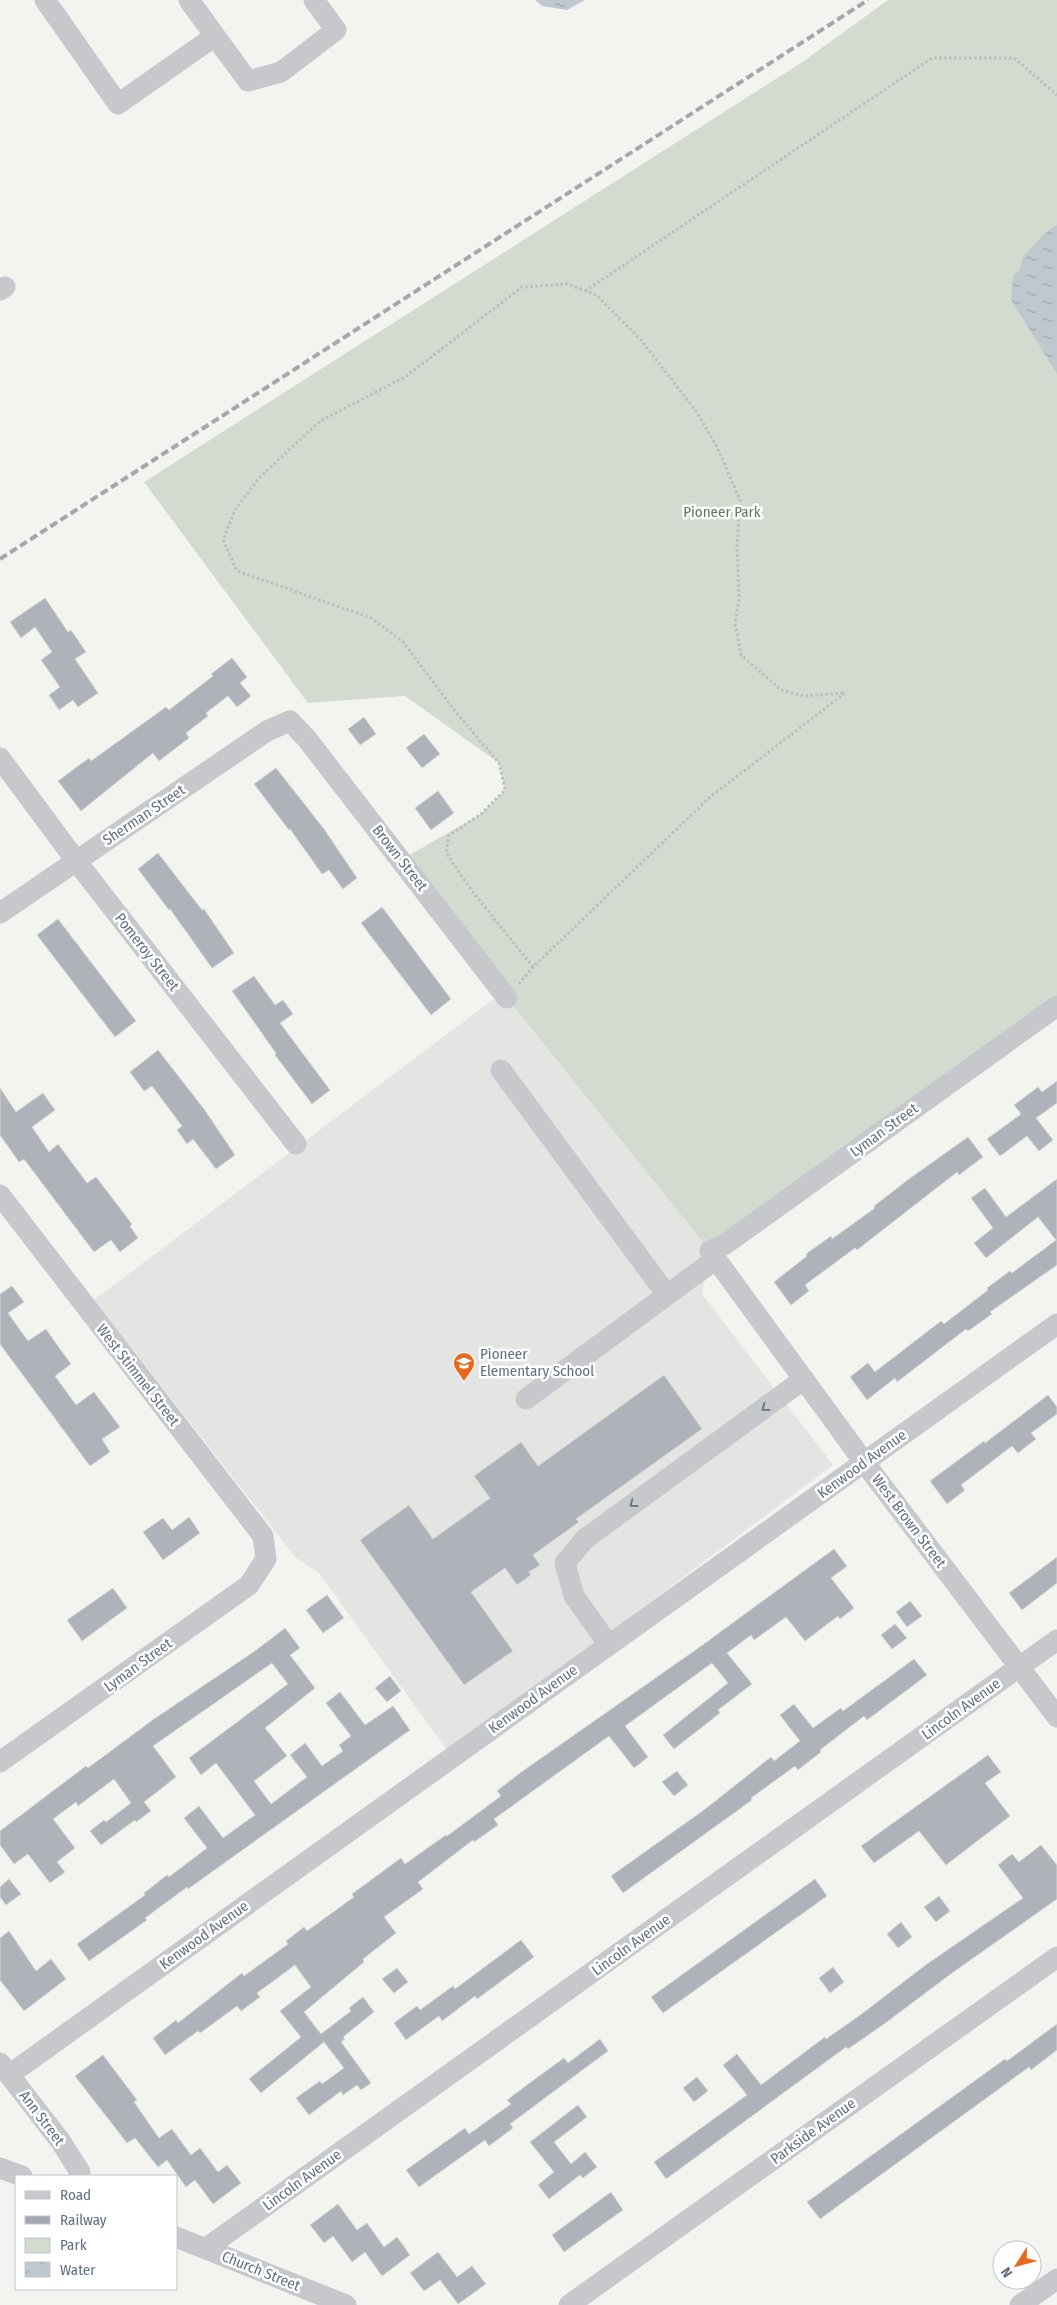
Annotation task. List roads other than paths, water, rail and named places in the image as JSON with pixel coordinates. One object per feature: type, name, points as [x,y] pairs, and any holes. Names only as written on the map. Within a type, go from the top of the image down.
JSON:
[{"type":"street","points":[[45,0],[118,104],[215,36]]},
{"type":"street","points":[[189,0],[248,81],[281,72],[336,30],[314,0]]},
{"type":"street","name":"Sherman Street","points":[[0,914],[267,731],[290,721]]},
{"type":"street","name":"Brown Street","points":[[290,721],[313,746],[507,998]]},
{"type":"street","name":"Pomeroy Street","points":[[0,758],[77,862],[296,1144]]},
{"type":"street","name":"Lyman Street","points":[[526,1399],[667,1295],[724,1245],[1057,1006]]},
{"type":"street","points":[[502,1070],[667,1295]]},
{"type":"street","name":"West Stimmel Street","points":[[0,1195],[263,1536],[266,1558]]},
{"type":"street","name":"West Brown Street","points":[[713,1254],[864,1462],[1057,1717]]},
{"type":"street","name":"Kenwood Avenue","points":[[5,2069],[608,1645],[1057,1324]]},
{"type":"street","points":[[608,1645],[574,1596],[565,1563],[585,1540],[804,1379]]},
{"type":"street","name":"Lyman Street","points":[[0,1762],[249,1585],[266,1558]]},
{"type":"street","name":"Lincoln Avenue","points":[[205,2249],[1057,1640]]},
{"type":"street","name":"Parkside Avenue","points":[[569,2305],[1057,1956]]},
{"type":"street","name":"Ann Street","points":[[5,2069],[61,2142],[80,2175]]},
{"type":"street","points":[[0,2168],[19,2175]]},
{"type":"street","name":"Church Street","points":[[178,2238],[346,2305]]},
{"type":"street","points":[[1020,2305],[1057,2278]]},
{"type":"water","points":[[535,0],[585,0],[567,10],[542,6]]},
{"type":"water","points":[[1057,225],[1057,374],[1011,300],[1013,276],[1020,269],[1023,257],[1045,233]]},
{"type":"railway","points":[[0,559],[868,0]]},
{"type":"place","name":"Pioneer Elementary School","points":[[464,1382]]},
{"type":"park label","name":"Pioneer Park","points":[[722,512]]}]
